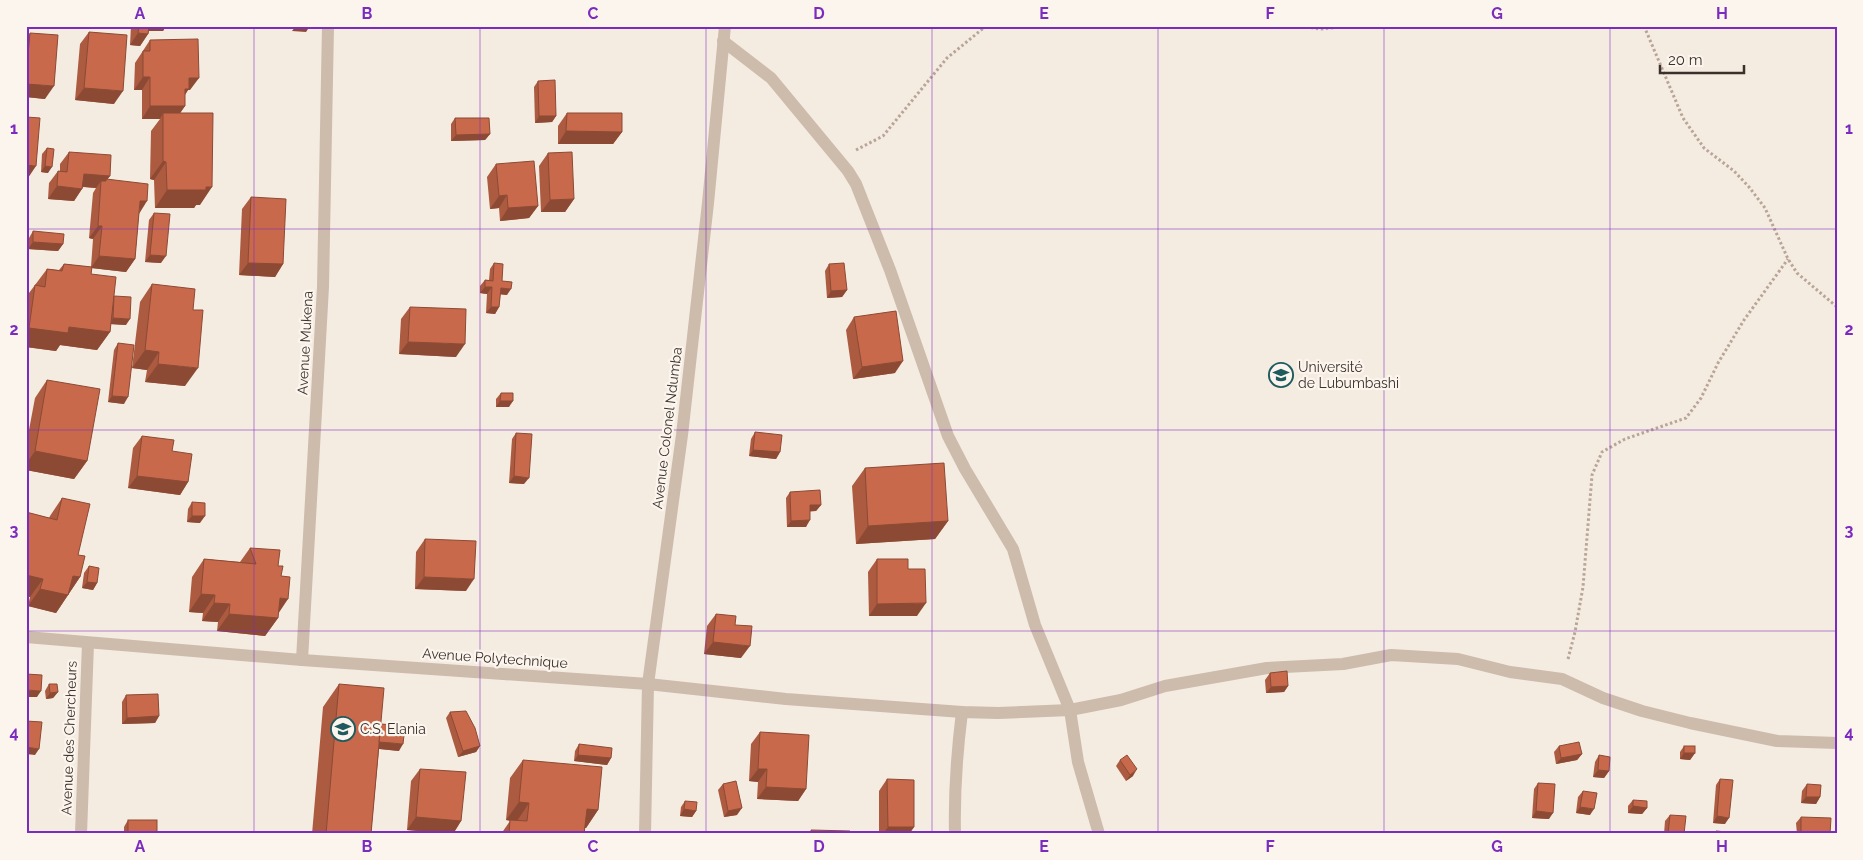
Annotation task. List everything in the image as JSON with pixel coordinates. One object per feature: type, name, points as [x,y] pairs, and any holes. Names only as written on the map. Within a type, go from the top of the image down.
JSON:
[{"type":"street","name":"Avenue Mukena","points":[[302,660],[323,287],[328,26]]},
{"type":"street","name":"Avenue Colonel Ndumba","points":[[645,834],[648,684],[682,435],[708,203],[725,26]]},
{"type":"street","points":[[723,41],[771,78],[848,170],[856,184],[890,270],[948,436],[965,469],[1013,549],[1035,625],[1070,710],[1078,762],[1099,834]]},
{"type":"street","name":"Avenue Polytechnique","points":[[26,637],[302,660],[648,684],[786,699],[998,713],[1070,710],[1121,700],[1165,686],[1267,668],[1343,664],[1391,655],[1458,659],[1510,672],[1562,679],[1602,698],[1642,711],[1777,741],[1837,743]]},
{"type":"street","name":"Avenue des Chercheurs","points":[[81,834],[88,643]]},
{"type":"street","points":[[955,834],[957,746],[962,712]]},
{"type":"path","points":[[838,160],[883,136],[947,58],[986,26]]},
{"type":"path","points":[[1301,26],[1320,29],[1349,26]]},
{"type":"path","points":[[1644,26],[1683,118],[1704,148],[1734,171],[1765,208],[1788,259],[1797,273],[1837,307]]},
{"type":"path","points":[[1562,679],[1575,632],[1582,587],[1592,475],[1602,452],[1625,438],[1686,418],[1701,398],[1718,363],[1744,320],[1788,259]]},
{"type":"building","points":[[139,26],[149,26],[148,34],[138,33]]},
{"type":"building","points":[[89,32],[127,35],[123,91],[84,88]]},
{"type":"building","points":[[30,33],[58,35],[54,86],[26,84]]},
{"type":"building","points":[[198,39],[199,78],[189,78],[189,89],[185,89],[185,106],[150,106],[150,77],[143,77],[143,51],[150,51],[150,40]]},
{"type":"building","points":[[555,80],[556,116],[539,116],[538,81]]},
{"type":"building","points":[[163,113],[213,113],[212,187],[206,187],[206,190],[167,190],[166,162],[163,161]]},
{"type":"building","points":[[567,113],[622,113],[622,132],[566,131]]},
{"type":"building","points":[[26,117],[40,118],[36,166],[26,165]]},
{"type":"building","points":[[455,118],[489,118],[490,134],[456,135]]},
{"type":"building","points":[[47,148],[54,149],[52,167],[45,166]]},
{"type":"building","points":[[69,152],[111,155],[110,176],[84,174],[82,189],[57,186],[58,171],[67,172]]},
{"type":"building","points":[[572,152],[574,199],[550,200],[548,153]]},
{"type":"building","points":[[534,161],[538,206],[508,208],[507,195],[499,196],[496,164]]},
{"type":"building","points":[[106,179],[148,184],[147,201],[140,201],[135,259],[99,256],[102,226],[98,226],[101,181],[106,181]]},
{"type":"building","points":[[251,197],[286,199],[283,264],[248,263]]},
{"type":"building","points":[[154,213],[170,214],[166,256],[150,255]]},
{"type":"building","points":[[33,231],[64,234],[63,244],[33,242]]},
{"type":"building","points":[[494,263],[503,264],[502,281],[512,282],[511,289],[501,288],[499,307],[491,307],[492,287],[485,287],[485,280],[493,281]]},
{"type":"building","points":[[844,263],[847,290],[831,291],[829,264]]},
{"type":"building","points":[[64,264],[92,267],[91,274],[116,277],[110,332],[69,327],[68,333],[29,328],[35,285],[45,287],[47,269],[62,271]]},
{"type":"building","points":[[152,284],[195,289],[193,310],[203,310],[198,368],[158,364],[159,352],[145,350]]},
{"type":"building","points":[[114,296],[131,297],[130,319],[113,318]]},
{"type":"building","points":[[410,307],[466,309],[465,344],[408,342]]},
{"type":"building","points":[[896,311],[903,361],[862,367],[854,317]]},
{"type":"building","points":[[118,343],[134,345],[128,397],[112,396]]},
{"type":"building","points":[[47,380],[100,389],[87,461],[35,451]]},
{"type":"building","points":[[501,393],[513,393],[513,401],[500,401]]},
{"type":"building","points":[[755,432],[782,435],[780,452],[753,450]]},
{"type":"building","points":[[516,433],[532,434],[529,478],[514,476]]},
{"type":"building","points":[[142,436],[174,440],[172,451],[192,454],[188,482],[137,476]]},
{"type":"building","points":[[944,463],[948,521],[868,526],[865,468]]},
{"type":"building","points":[[820,490],[821,505],[810,505],[810,520],[791,521],[790,492]]},
{"type":"building","points":[[62,498],[90,504],[78,555],[85,556],[80,577],[73,576],[68,595],[40,589],[43,579],[26,575],[26,512],[57,520]]},
{"type":"building","points":[[192,502],[205,503],[205,516],[192,516]]},
{"type":"building","points":[[425,539],[476,541],[474,579],[424,577]]},
{"type":"building","points":[[250,548],[280,550],[278,566],[283,566],[281,576],[290,577],[288,599],[280,598],[278,618],[229,614],[230,604],[214,603],[215,595],[201,594],[204,559],[256,564]]},
{"type":"building","points":[[877,559],[908,559],[908,569],[925,569],[926,603],[877,604]]},
{"type":"building","points":[[89,566],[99,568],[97,583],[87,582]]},
{"type":"building","points":[[716,614],[736,616],[735,625],[752,626],[750,646],[713,642]]},
{"type":"building","points":[[1287,671],[1288,686],[1271,687],[1270,673]]},
{"type":"building","points":[[26,674],[42,675],[41,691],[26,690]]},
{"type":"building","points":[[49,684],[57,684],[58,692],[50,693]]},
{"type":"building","points":[[339,684],[384,688],[371,834],[326,834]]},
{"type":"building","points":[[158,694],[159,716],[127,718],[126,695]]},
{"type":"building","points":[[466,711],[475,728],[480,746],[463,751],[450,712]]},
{"type":"building","points":[[26,721],[42,722],[39,749],[26,747]]},
{"type":"building","points":[[381,724],[405,726],[403,744],[379,742]]},
{"type":"building","points":[[760,732],[809,735],[806,789],[766,787],[767,769],[758,769]]},
{"type":"building","points":[[1579,742],[1582,754],[1561,758],[1559,746]]},
{"type":"building","points":[[579,744],[612,748],[611,758],[578,755]]},
{"type":"building","points":[[1684,746],[1695,746],[1695,753],[1684,753]]},
{"type":"building","points":[[1127,755],[1137,769],[1130,775],[1120,760]]},
{"type":"building","points":[[1599,755],[1610,757],[1609,771],[1598,770]]},
{"type":"building","points":[[523,760],[602,767],[598,810],[587,809],[584,834],[509,834],[510,820],[527,821],[529,803],[519,802]]},
{"type":"building","points":[[420,769],[466,772],[461,821],[416,817]]},
{"type":"building","points":[[887,779],[914,780],[914,827],[888,827]]},
{"type":"building","points":[[1720,779],[1733,780],[1729,818],[1717,816]]},
{"type":"building","points":[[736,781],[742,808],[728,811],[723,784]]},
{"type":"building","points":[[1538,783],[1555,784],[1553,813],[1536,811]]},
{"type":"building","points":[[1807,784],[1821,785],[1820,797],[1806,797]]},
{"type":"building","points":[[1583,791],[1597,793],[1594,809],[1580,807]]},
{"type":"building","points":[[1633,800],[1647,801],[1647,808],[1633,806]]},
{"type":"building","points":[[685,801],[697,802],[696,811],[684,809]]},
{"type":"building","points":[[1670,815],[1686,816],[1684,834],[1668,834]]},
{"type":"building","points":[[1801,817],[1831,818],[1830,834],[1801,834]]},
{"type":"building","points":[[128,820],[157,820],[157,834],[128,834]]},
{"type":"building","points":[[811,830],[850,831],[850,834],[811,834]]},
{"type":"building","points":[[1716,831],[1727,832],[1727,834],[1716,834]]},
{"type":"place","name":"Université de Lubumbashi","points":[[1281,375]]},
{"type":"place","name":"C.S. Elania","points":[[343,729]]}]
